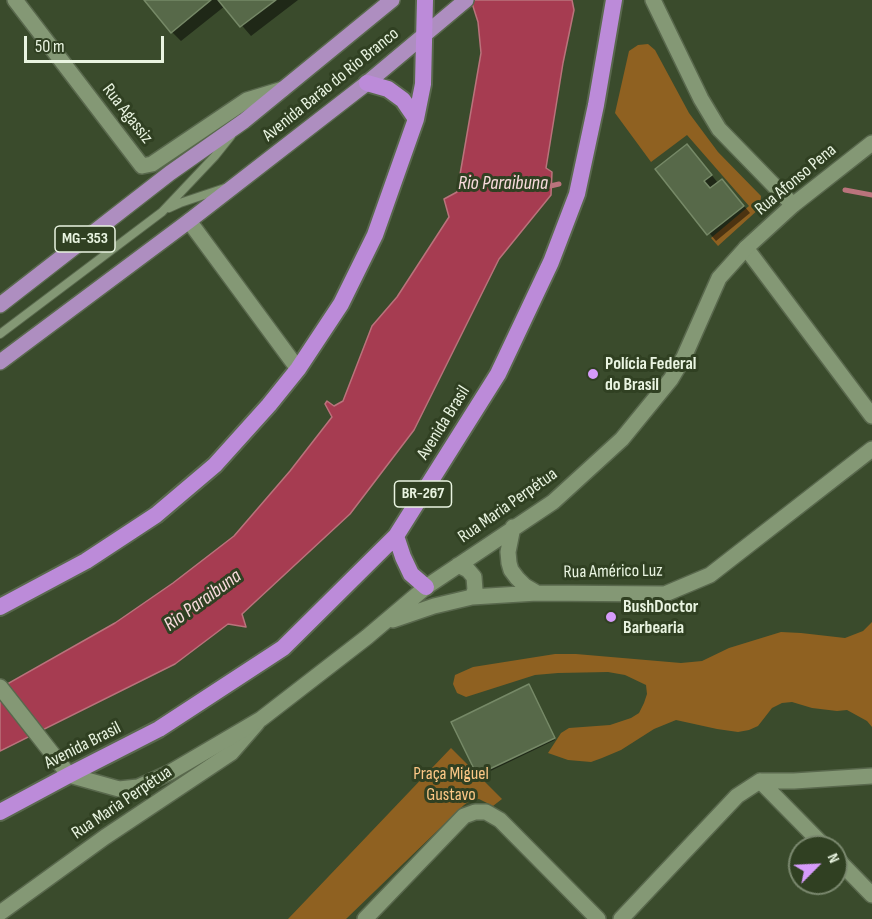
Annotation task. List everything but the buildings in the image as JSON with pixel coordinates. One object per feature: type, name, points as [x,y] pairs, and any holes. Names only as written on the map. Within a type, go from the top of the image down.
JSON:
[{"type":"highway","points":[[0,607],[86,561],[156,515],[215,465],[298,369],[341,304],[375,235],[416,119],[423,84],[425,0]]},
{"type":"highway","name":"Avenida Brasil","points":[[0,812],[159,729],[283,648],[396,536],[498,374],[551,262],[577,194],[596,105],[614,0]]},
{"type":"highway","points":[[368,83],[388,89],[403,100],[416,119]]},
{"type":"highway","points":[[396,536],[411,574],[426,586]]},
{"type":"main road","name":"Avenida Barão do Rio Branco","points":[[0,305],[170,173],[244,121],[392,0]]},
{"type":"main road","name":"Avenida Barão do Rio Branco","points":[[0,363],[368,83],[466,0]]},
{"type":"street","points":[[0,5],[9,0]]},
{"type":"street","name":"Rua Agassiz","points":[[15,0],[142,166],[152,164],[247,100],[283,89]]},
{"type":"street","points":[[653,0],[701,99],[719,129],[793,205]]},
{"type":"street","name":"Rua Afonso Pena","points":[[746,248],[793,205],[872,143]]},
{"type":"street","points":[[189,221],[298,369]]},
{"type":"street","points":[[746,248],[872,416]]},
{"type":"street","name":"Rua Maria Perpétua","points":[[69,775],[119,789],[138,787],[169,772],[261,719],[384,623],[426,586],[553,502],[622,439],[661,393],[684,357],[719,278],[746,248]]},
{"type":"street","name":"Rua Américo Luz","points":[[384,623],[434,606],[472,597],[537,593],[665,594],[710,575],[872,449]]},
{"type":"street","points":[[513,527],[508,552],[511,570],[525,586],[537,593]]},
{"type":"street","points":[[458,565],[468,570],[474,578],[476,590],[472,597]]},
{"type":"street","points":[[0,687],[69,775]]},
{"type":"street","name":"Rua Maria Perpétua","points":[[0,913],[105,837],[231,753],[261,719]]},
{"type":"street","points":[[621,919],[737,796],[760,781],[872,776]]},
{"type":"street","points":[[760,781],[813,835]]},
{"type":"street","points":[[365,919],[464,816],[475,812],[486,812],[500,820],[598,919]]},
{"type":"street","points":[[848,870],[872,895]]},
{"type":"lane","name":"Avenida Barão do Rio Branco","points":[[0,334],[162,212],[215,156],[244,121]]},
{"type":"lane","name":"Avenida Barão do Rio Branco","points":[[162,212],[180,203],[236,184]]},
{"type":"green space","points":[[648,44],[655,50],[689,113],[718,152],[761,196],[760,208],[718,246],[711,238],[749,206],[687,135],[651,162],[615,113],[629,51],[638,45]]},
{"type":"green space","points":[[872,622],[872,727],[867,721],[847,710],[812,708],[792,702],[782,703],[772,708],[758,726],[749,730],[738,732],[676,720],[654,729],[621,750],[602,758],[591,762],[568,760],[548,753],[561,733],[569,728],[610,725],[631,718],[639,713],[644,703],[647,694],[646,685],[625,675],[608,672],[558,673],[535,675],[466,697],[457,693],[453,684],[455,675],[473,667],[555,654],[681,663],[702,661],[729,648],[781,632],[845,638],[863,631]]},
{"type":"green space","name":"Praça Miguel Gustavo","points":[[451,748],[502,799],[493,806],[479,799],[471,800],[464,805],[346,919],[288,919]]},
{"type":"water","name":"Rio Paraibuna","points":[[471,0],[572,0],[574,10],[546,168],[552,172],[551,195],[499,259],[414,430],[350,514],[242,614],[246,627],[228,624],[175,664],[0,751],[0,688],[115,623],[173,583],[234,536],[290,471],[332,417],[325,404],[327,401],[334,406],[343,401],[372,326],[397,297],[449,217],[444,199],[457,192],[481,53],[478,22]]},
{"type":"waterway","points":[[546,187],[559,184]]},
{"type":"waterway","points":[[845,190],[872,195]]},
{"type":"place","name":"Polícia Federal do Brasil","points":[[593,374]]},
{"type":"place","name":"BushDoctor Barbearia","points":[[611,617]]}]
